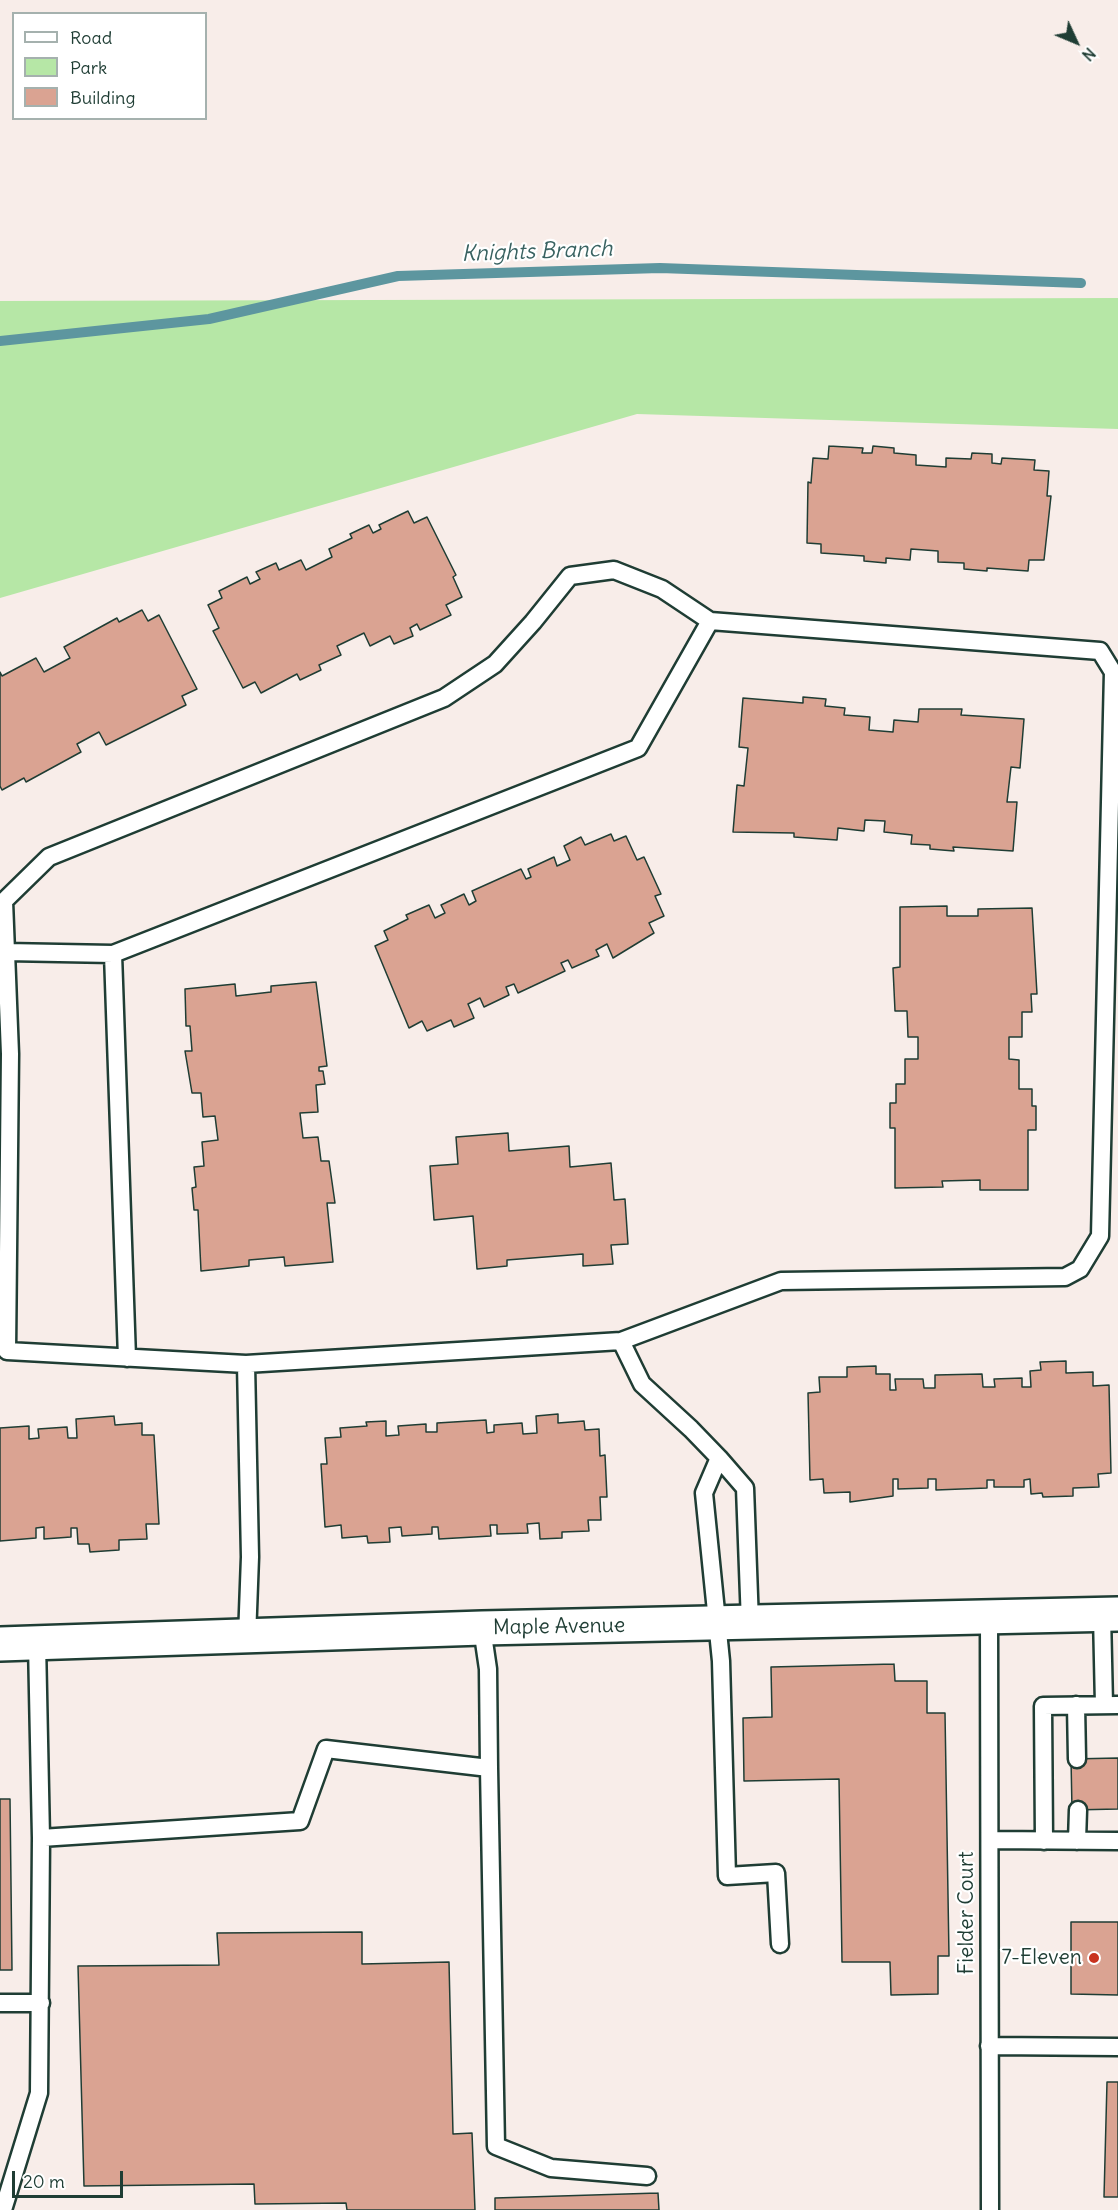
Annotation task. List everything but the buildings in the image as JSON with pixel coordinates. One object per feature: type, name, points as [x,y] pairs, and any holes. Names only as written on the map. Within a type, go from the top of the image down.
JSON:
[{"type":"main road","name":"Maple Avenue","points":[[0,1644],[247,1638],[482,1628],[1110,1615]]},
{"type":"lane","points":[[614,570],[662,589],[710,621],[1100,651],[1113,672],[1100,1236],[1080,1269],[1065,1277],[781,1281],[621,1341],[246,1364],[7,1351],[10,1054],[4,901],[49,857],[444,698],[495,664],[570,576],[614,570]]},
{"type":"lane","points":[[6,952],[113,954],[638,748],[710,621]]},
{"type":"lane","points":[[113,954],[127,1358]]},
{"type":"lane","points":[[621,1341],[642,1384],[691,1428],[745,1488],[750,1623]]},
{"type":"lane","points":[[246,1364],[250,1557],[247,1638]]},
{"type":"lane","points":[[719,1458],[704,1493],[711,1577],[718,1624],[727,1876],[776,1873],[780,1944]]},
{"type":"lane","points":[[1044,1840],[1043,1706],[1111,1705],[1110,1615]]},
{"type":"lane","name":"Fielder Court","points":[[989,1617],[990,2210]]},
{"type":"lane","points":[[482,1628],[488,1669],[496,2146],[551,2168],[647,2176]]},
{"type":"lane","points":[[3,2210],[39,2093],[41,1838],[38,1643]]},
{"type":"lane","points":[[1076,1705],[1077,1759]]},
{"type":"lane","points":[[41,1838],[300,1821],[326,1749],[489,1768]]},
{"type":"lane","points":[[1077,1841],[1078,1810]]},
{"type":"lane","points":[[990,1840],[1118,1841]]},
{"type":"lane","points":[[0,2003],[40,2002]]},
{"type":"lane","points":[[989,2046],[1118,2047]]},
{"type":"green space","points":[[1118,298],[1118,429],[637,414],[0,598],[0,301]]},
{"type":"waterway","name":"Knights Branch","points":[[0,341],[209,319],[398,276],[660,268],[1081,283]]},
{"type":"place","name":"7-Eleven","points":[[1094,1958]]}]
